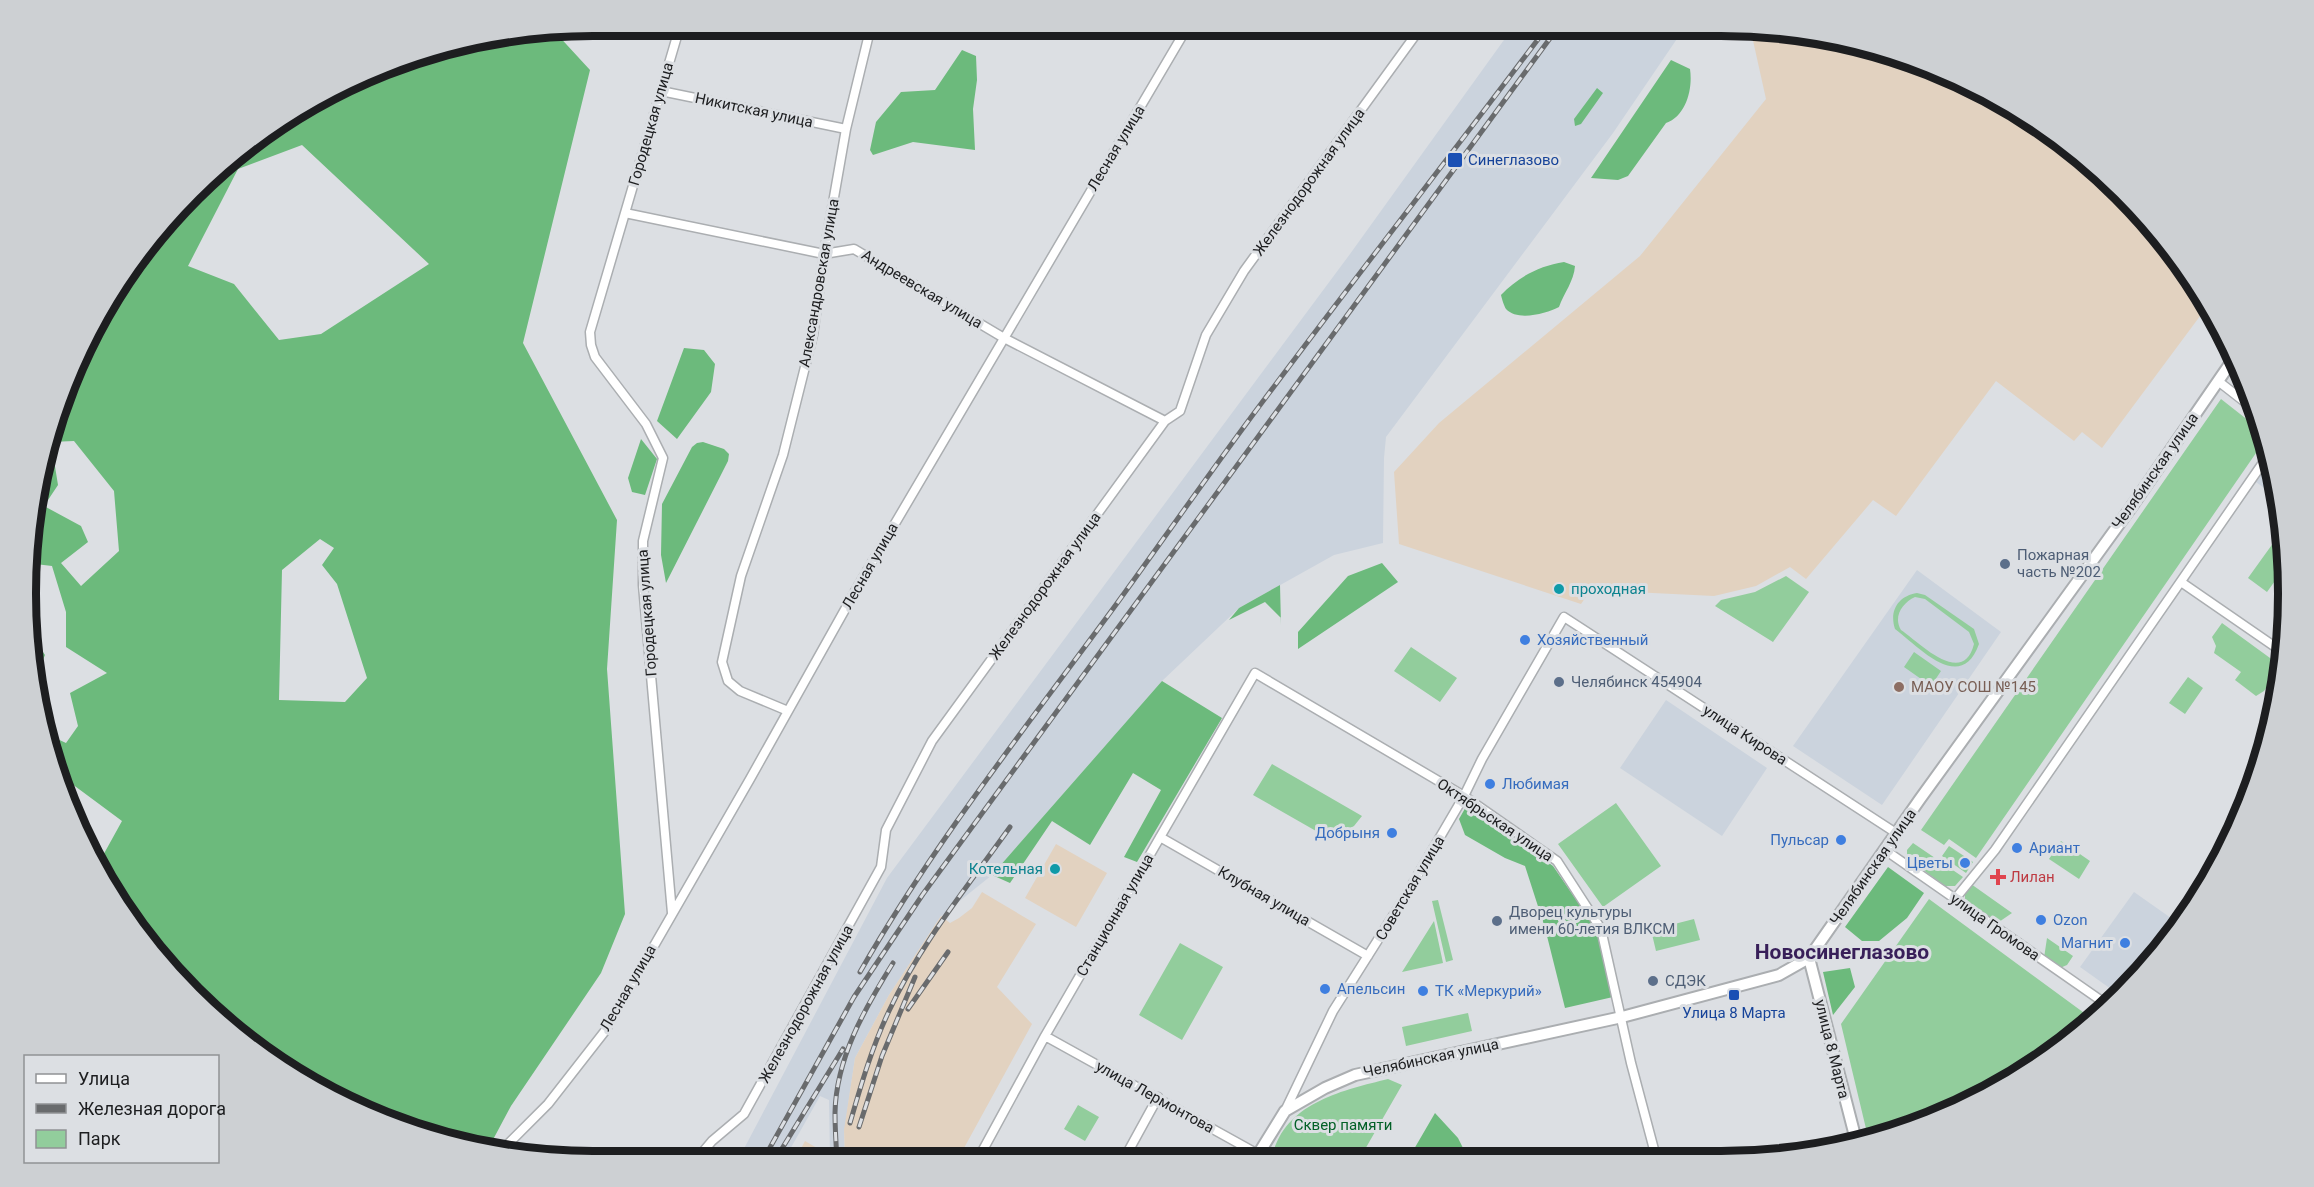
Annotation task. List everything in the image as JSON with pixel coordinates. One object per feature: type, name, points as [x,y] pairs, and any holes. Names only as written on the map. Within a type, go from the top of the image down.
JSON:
[{"type":"street","name":"Городецкая улица","points":[[672,913],[643,585],[643,541],[663,458],[646,424],[595,357],[590,332],[677,36]]},
{"type":"street","name":"Александровская улица","points":[[788,711],[740,691],[728,681],[722,662],[741,576],[783,455],[813,335],[824,254],[846,129],[869,36]]},
{"type":"street","name":"Лесная улица","points":[[508,1144],[548,1104],[604,1031],[857,588],[1182,36]]},
{"type":"street","name":"Железнодорожная улица","points":[[704,1151],[744,1114],[881,867],[886,830],[932,741],[1165,421],[1180,411],[1206,335],[1244,271],[1415,36]]},
{"type":"street","name":"Никитская улица","points":[[661,91],[846,129]]},
{"type":"street","name":"Андреевская улица","points":[[625,213],[824,254],[854,249],[1004,338],[1165,421]]},
{"type":"street","name":"Челябинская улица","points":[[1285,1111],[1325,1088],[1355,1075],[1622,1017],[1779,975],[1809,958],[1896,833],[2130,509],[2229,365]]},
{"type":"street","points":[[2218,381],[2243,401]]},
{"type":"street","points":[[1955,899],[1990,858],[2262,463]]},
{"type":"street","points":[[2181,582],[2275,647]]},
{"type":"street","name":"улица Кирова","points":[[1564,617],[1896,833]]},
{"type":"street","name":"Советская улица","points":[[1263,1151],[1330,1017],[1405,897],[1564,617]]},
{"type":"street","name":"Октябрьская улица","points":[[1255,673],[1464,796],[1557,861],[1601,929],[1655,1151]]},
{"type":"street","name":"Станционная улица","points":[[982,1151],[1044,1036],[1255,673]]},
{"type":"street","name":"Клубная улица","points":[[1160,837],[1368,956]]},
{"type":"street","name":"улица Громова","points":[[1885,850],[2101,1001]]},
{"type":"street","name":"улица 8 Марта","points":[[1809,958],[1855,1134]]},
{"type":"street","name":"улица Лермонтова","points":[[1044,1036],[1250,1151]]},
{"type":"street","points":[[1128,1151],[1158,1098]]},
{"type":"shaded area","points":[[1507,36],[1679,36],[1613,133],[1386,437],[1383,543],[1334,555],[1239,608],[1162,681],[992,875],[941,916],[889,995],[855,1058],[844,1133],[845,1151],[830,1151],[829,1100],[820,1096],[789,1151],[743,1151],[887,878],[1350,254]]},
{"type":"shaded area","points":[[1752,37],[1793,41],[1865,55],[1934,78],[1967,93],[2030,130],[2060,151],[2115,199],[2163,254],[2202,313],[2102,448],[2082,432],[2074,441],[1996,381],[1896,516],[1873,500],[1806,579],[1790,567],[1756,586],[1714,596],[1632,592],[1594,585],[1581,604],[1399,544],[1394,472],[1439,423],[1640,256],[1766,99]]},
{"type":"shaded area","points":[[2264,471],[2268,491],[2256,482]]},
{"type":"shaded area","name":"МАОУ СОШ №145","points":[[1917,570],[2001,632],[1882,805],[1793,746]]},
{"type":"shaded area","points":[[1666,700],[1767,768],[1722,836],[1620,768]]},
{"type":"shaded area","points":[[1056,844],[1107,873],[1076,927],[1025,898]]},
{"type":"shaded area","points":[[982,892],[1036,924],[997,987],[1032,1024],[962,1151],[845,1151],[844,1130],[855,1058],[889,995],[941,916],[950,923],[972,908]]},
{"type":"shaded area","points":[[2134,892],[2173,919],[2140,961],[2113,990],[2080,967]]},
{"type":"shaded area","points":[[805,1141],[822,1151],[800,1151]]},
{"type":"green space","points":[[560,37],[590,70],[523,343],[617,520],[607,669],[625,914],[601,973],[511,1106],[492,1141],[449,1132],[380,1109],[315,1076],[254,1036],[226,1013],[199,988],[151,933],[102,857],[122,821],[69,782],[55,738],[66,743],[78,726],[70,693],[107,673],[66,647],[66,612],[52,566],[37,564],[41,521],[53,456],[58,485],[44,506],[81,526],[88,542],[61,563],[81,586],[119,551],[114,491],[74,441],[57,442],[78,380],[111,315],[151,254],[199,199],[254,151],[284,130],[347,93],[380,78],[449,55],[521,41]],"holes":[[[302,145],[429,264],[321,334],[279,340],[234,284],[188,266],[238,169]],[[320,539],[334,548],[322,565],[337,584],[367,678],[345,702],[279,700],[282,570]]]},
{"type":"green space","points":[[962,50],[976,56],[977,80],[973,109],[975,150],[913,142],[873,155],[870,150],[876,122],[901,92],[935,90]]},
{"type":"green space","points":[[1671,60],[1690,69],[1689,93],[1679,114],[1666,123],[1628,176],[1618,180],[1591,178]]},
{"type":"green space","points":[[1597,88],[1603,93],[1581,124],[1575,126],[1574,119]]},
{"type":"green space","points":[[1564,262],[1575,266],[1571,282],[1559,307],[1540,314],[1525,316],[1511,313],[1506,309],[1501,295],[1514,283],[1538,269]]},
{"type":"green space","points":[[684,348],[704,350],[715,364],[711,392],[677,439],[657,421]]},
{"type":"green space","points":[[2221,399],[2251,422],[2259,449],[1976,858],[1949,839],[1944,845],[1921,830]]},
{"type":"green space","points":[[641,439],[657,459],[645,495],[632,492],[628,478]]},
{"type":"green space","points":[[703,442],[724,449],[729,454],[728,461],[666,583],[661,555],[662,504],[692,447]]},
{"type":"green space","points":[[2275,540],[2278,577],[2267,592],[2248,578]]},
{"type":"green space","points":[[1382,563],[1398,582],[1298,649],[1298,632],[1348,576]]},
{"type":"green space","points":[[1786,576],[1809,592],[1773,642],[1715,606],[1721,600],[1755,592]]},
{"type":"green space","points":[[1280,585],[1281,618],[1265,602],[1229,620],[1239,608]]},
{"type":"green space","points":[[1917,593],[1925,595],[1974,629],[1979,644],[1971,658],[1962,665],[1951,666],[1940,662],[1895,629],[1894,610],[1900,601]],"holes":[[[1915,597],[1925,599],[1969,632],[1974,644],[1968,657],[1961,662],[1951,662],[1940,658],[1901,630],[1898,615],[1906,603]]]},
{"type":"green space","points":[[2222,623],[2274,661],[2270,682],[2264,691],[2256,696],[2235,680],[2241,672],[2214,653],[2216,646],[2212,637]]},
{"type":"green space","points":[[39,646],[45,655],[41,664]]},
{"type":"green space","points":[[1411,647],[1457,678],[1440,702],[1394,671]]},
{"type":"green space","points":[[1914,652],[1941,671],[1931,686],[1904,667]]},
{"type":"green space","points":[[2188,677],[2203,688],[2185,714],[2169,703]]},
{"type":"green space","points":[[1162,681],[1222,718],[1137,862],[1124,857],[1161,790],[1133,773],[1090,845],[1052,821],[1010,883],[992,875]]},
{"type":"green space","points":[[1272,764],[1362,816],[1354,826],[1330,839],[1253,795]]},
{"type":"green space","points":[[1616,803],[1661,866],[1603,907],[1558,844]]},
{"type":"green space","points":[[1467,805],[1553,866],[1597,930],[1613,997],[1565,1008],[1545,928],[1525,866],[1505,858],[1465,835],[1459,819]]},
{"type":"green space","points":[[2061,841],[2090,861],[2079,879],[2049,859]]},
{"type":"green space","points":[[1913,843],[1963,877],[1955,886],[1945,886],[1907,858],[1907,850]]},
{"type":"green space","points":[[1949,846],[1973,862],[1966,873],[1942,856]]},
{"type":"green space","points":[[1888,867],[1924,893],[1907,918],[1879,941],[1862,941],[1845,927]]},
{"type":"green space","points":[[1971,884],[2012,913],[1996,924],[1965,902],[1965,893]]},
{"type":"green space","points":[[1929,899],[2086,1014],[2030,1057],[1967,1094],[1934,1109],[1867,1131],[1841,1024]]},
{"type":"green space","points":[[1438,900],[1453,960],[1446,962],[1432,901]]},
{"type":"green space","points":[[1694,919],[1700,940],[1656,951],[1651,930]]},
{"type":"green space","points":[[1434,921],[1443,963],[1402,972]]},
{"type":"green space","points":[[2047,938],[2073,956],[2067,965],[2060,968],[2044,958]]},
{"type":"green space","points":[[1180,943],[1223,967],[1182,1040],[1139,1015]]},
{"type":"green space","points":[[1850,968],[1855,987],[1833,1015],[1823,972]]},
{"type":"green space","points":[[1468,1013],[1472,1031],[1406,1046],[1402,1027]]},
{"type":"green space","name":"Сквер памяти","points":[[1388,1079],[1402,1085],[1364,1151],[1274,1150],[1281,1134],[1305,1109],[1354,1088]]},
{"type":"green space","points":[[1078,1105],[1099,1117],[1085,1141],[1064,1129]]},
{"type":"green space","points":[[1435,1113],[1458,1138],[1464,1151],[1413,1151]]},
{"type":"railway","points":[[860,972],[919,877],[982,786],[1249,420],[1540,36]]},
{"type":"railway","points":[[768,1151],[854,997],[923,894],[1552,36]]},
{"type":"railway","points":[[850,1123],[877,1038],[901,986],[945,916],[1010,827]]},
{"type":"railway","points":[[908,1009],[948,952]]},
{"type":"railway","points":[[837,1151],[835,1113],[846,1053],[872,998],[893,963]]},
{"type":"railway","points":[[859,1127],[882,1056],[915,977]]},
{"type":"railway","points":[[781,1151],[843,1049]]},
{"type":"place","name":"Синеглазово","points":[[1455,160]]},
{"type":"place","name":"Пожарная часть №202","points":[[2005,564]]},
{"type":"place","name":"проходная","points":[[1559,589]]},
{"type":"place","name":"Хозяйственный","points":[[1525,640]]},
{"type":"place","name":"Челябинск 454904","points":[[1559,682]]},
{"type":"place","name":"МАОУ СОШ №145","points":[[1899,687]]},
{"type":"place","name":"Любимая","points":[[1490,784]]},
{"type":"place","name":"Добрыня","points":[[1392,833]]},
{"type":"place","name":"Пульсар","points":[[1841,840]]},
{"type":"place","name":"Ариант","points":[[2017,848]]},
{"type":"place","name":"Цветы","points":[[1965,863]]},
{"type":"place","name":"Котельная","points":[[1055,869]]},
{"type":"place","name":"Лилан","points":[[1998,877]]},
{"type":"place","name":"Ozon","points":[[2041,920]]},
{"type":"place","name":"Дворец культуры имени 60-летия ВЛКСМ","points":[[1497,921]]},
{"type":"place","name":"Магнит","points":[[2125,943]]},
{"type":"place","name":"СДЭК","points":[[1653,981]]},
{"type":"place","name":"Апельсин","points":[[1325,989]]},
{"type":"place","name":"ТК «Меркурий»","points":[[1423,991]]},
{"type":"place","name":"Улица 8 Марта","points":[[1734,995]]},
{"type":"district","name":"Новосинеглазово","points":[[1842,952]]}]
